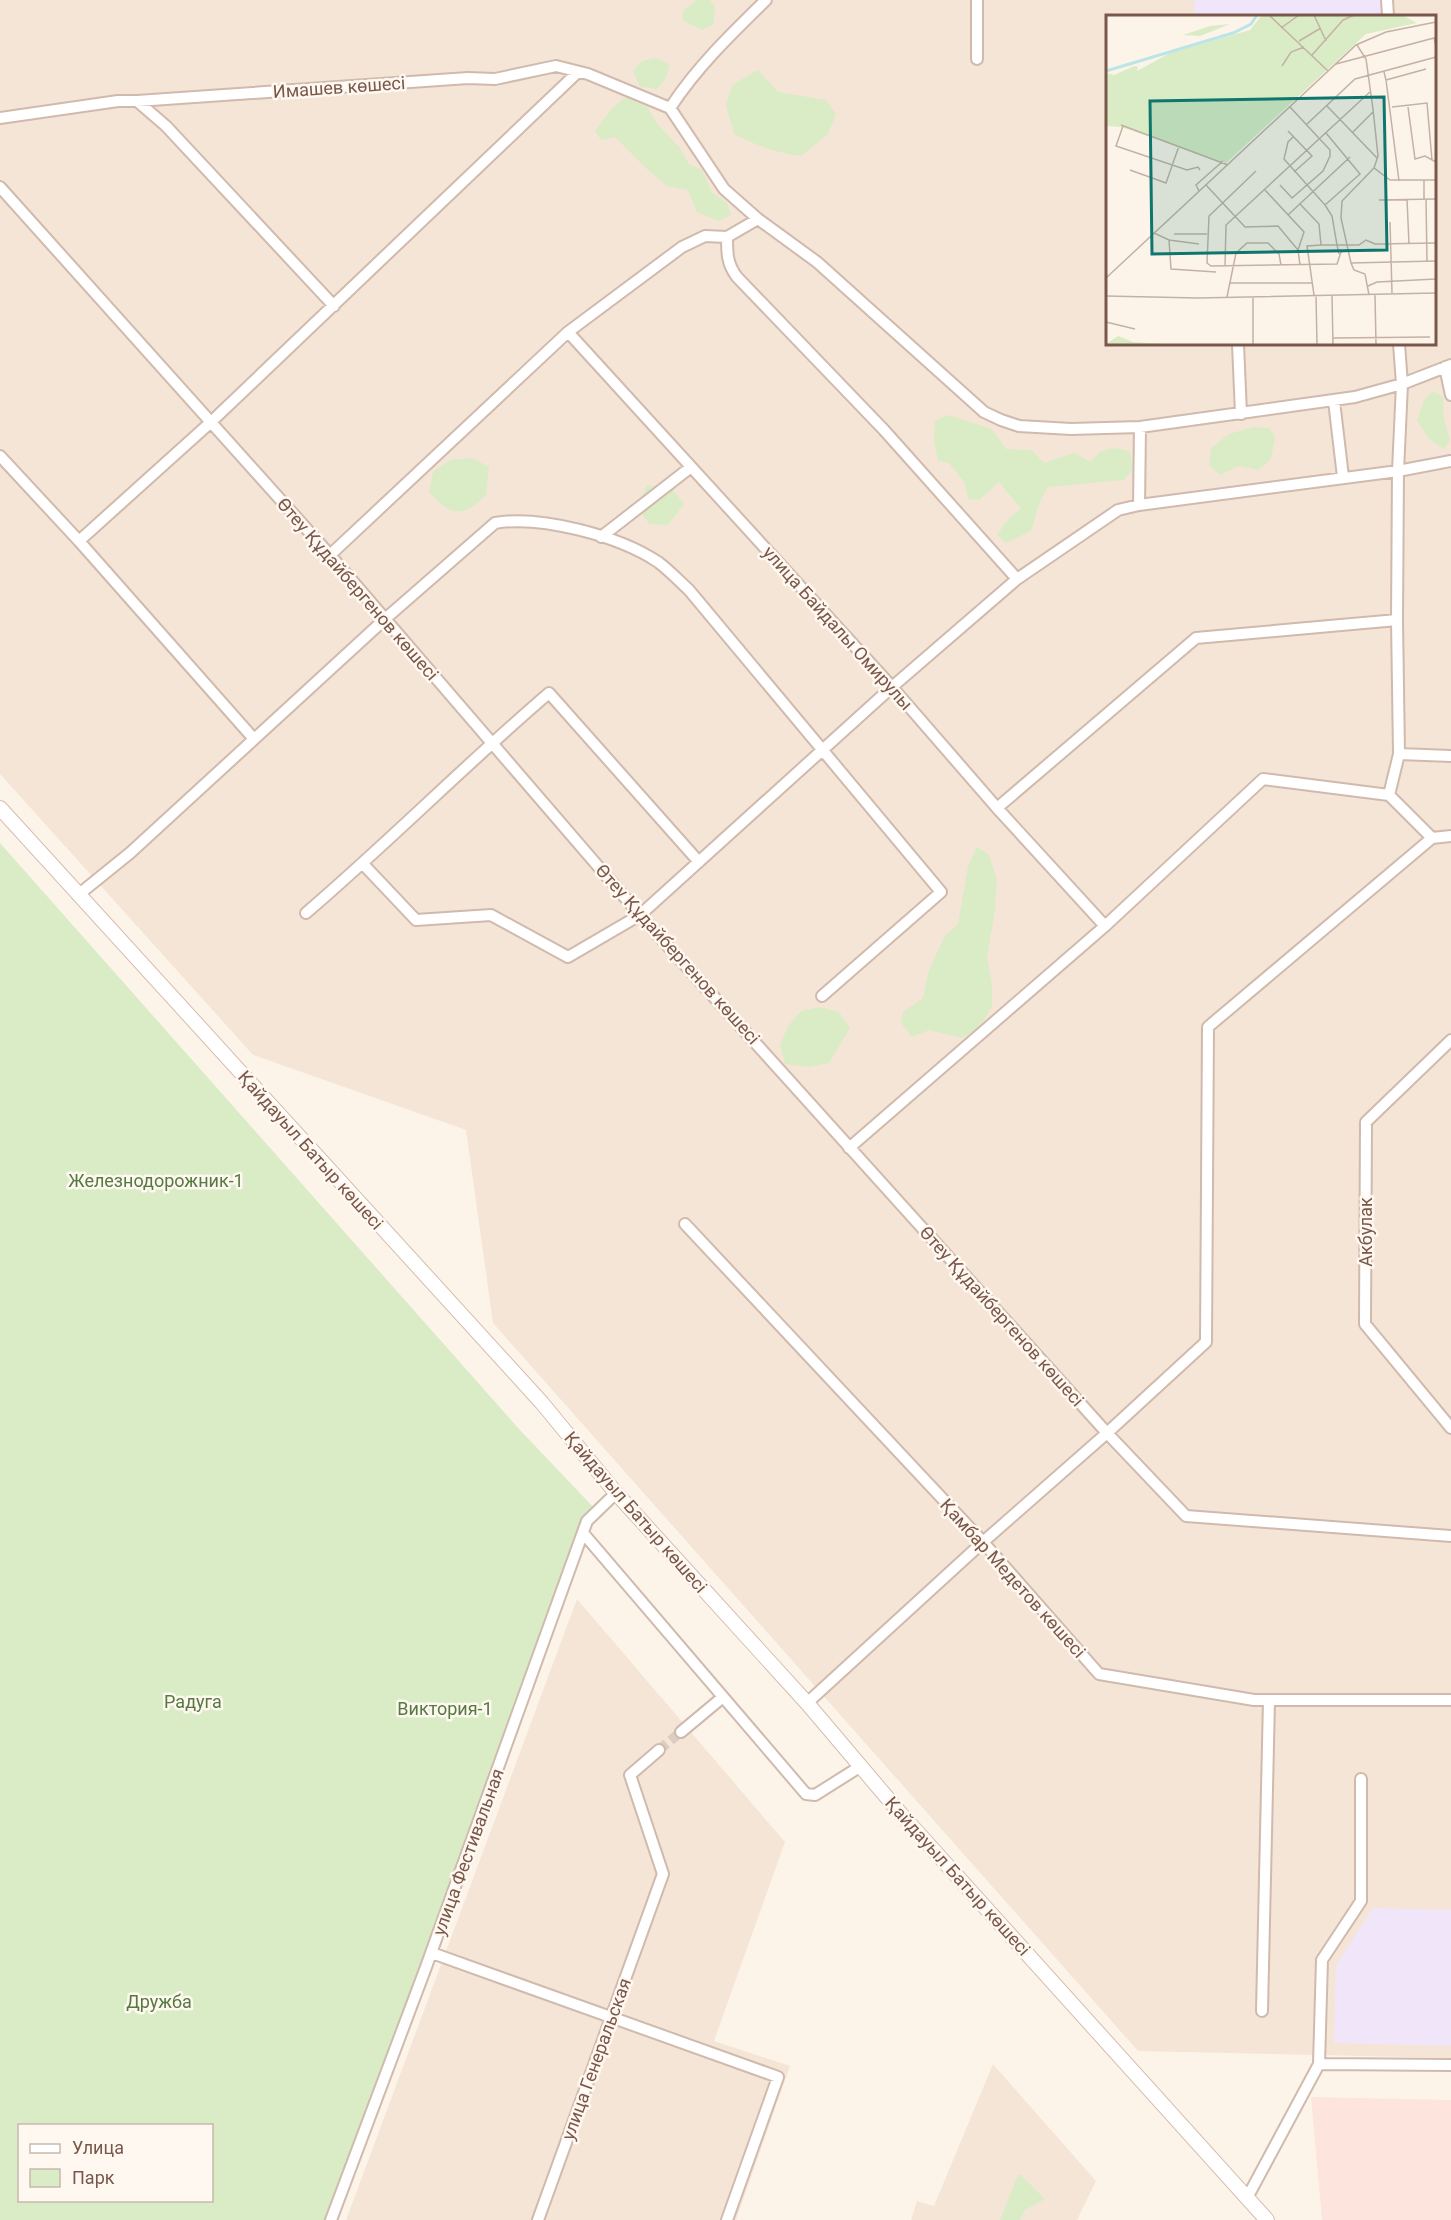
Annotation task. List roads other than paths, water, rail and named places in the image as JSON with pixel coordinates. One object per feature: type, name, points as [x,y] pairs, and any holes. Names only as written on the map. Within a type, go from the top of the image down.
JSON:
[{"type":"street","points":[[766,0],[713,51],[670,108],[724,189],[758,219],[817,262],[984,412],[1019,426],[1071,429],[1140,427],[1334,401],[1402,384],[1448,366],[1451,395]]},
{"type":"street","points":[[977,0],[977,59]]},
{"type":"street","points":[[1387,0],[1388,15]]},
{"type":"street","name":"Имашев көшесі","points":[[0,118],[118,101],[468,78],[495,79],[556,66],[578,72],[670,108]]},
{"type":"street","points":[[79,542],[211,422],[578,72]]},
{"type":"street","points":[[137,101],[166,126],[334,306]]},
{"type":"street","name":"Өтеу Құдайбергенов көшесі","points":[[0,187],[330,555],[640,915],[1107,1433],[1186,1516],[1451,1536]]},
{"type":"street","points":[[330,555],[568,332],[682,247],[705,237],[727,237],[758,219]]},
{"type":"street","points":[[727,237],[727,258],[737,277],[884,430],[1017,579]]},
{"type":"street","name":"улица Байдалы Омирулы","points":[[568,332],[892,687],[997,808],[1105,926]]},
{"type":"street","points":[[1238,345],[1241,414]]},
{"type":"street","points":[[1389,795],[1399,754],[1397,620],[1398,471],[1402,384],[1400,345]]},
{"type":"street","points":[[1334,401],[1343,477]]},
{"type":"street","points":[[1139,505],[1140,427]]},
{"type":"street","points":[[0,456],[254,739]]},
{"type":"street","points":[[363,864],[416,920],[491,915],[568,957],[640,915],[892,687],[1017,579],[1118,510],[1139,505],[1398,471],[1451,461]]},
{"type":"street","points":[[601,537],[691,467]]},
{"type":"street","points":[[78,895],[130,853],[385,619],[495,523],[513,520],[550,524],[623,544],[658,563],[688,590],[941,892],[822,996]]},
{"type":"street","points":[[997,808],[1196,638],[1397,620]]},
{"type":"street","points":[[306,913],[363,864],[491,742],[549,693],[699,862]]},
{"type":"street","points":[[1399,754],[1451,756]]},
{"type":"street","points":[[849,1148],[1105,926],[1263,779],[1389,795],[1432,838]]},
{"type":"street","name":"Қайдауыл Батыр көшесі","points":[[0,808],[542,1403],[616,1493],[807,1704],[901,1814],[1267,2220]]},
{"type":"street","points":[[807,1704],[1206,1342],[1208,1027],[1432,838],[1451,837]]},
{"type":"street","name":"Акбулак","points":[[1451,1040],[1366,1122],[1365,1324],[1451,1428]]},
{"type":"street","name":"Қамбар Медетов көшесі","points":[[685,1224],[983,1542],[1099,1674],[1254,1700],[1451,1700]]},
{"type":"street","name":"улица Фестивальная","points":[[331,2220],[432,1953],[587,1521],[616,1493]]},
{"type":"street","points":[[583,1533],[808,1795],[815,1795],[861,1766]]},
{"type":"street","points":[[681,1732],[723,1697]]},
{"type":"street","points":[[1262,2011],[1269,1700]]},
{"type":"street","name":"улица Генеральская","points":[[538,2220],[663,1874],[630,1775],[659,1750]]},
{"type":"street","points":[[1247,2198],[1319,2064],[1322,1960],[1360,1900],[1361,1779]]},
{"type":"street","points":[[432,1953],[777,2077],[727,2220]]},
{"type":"street","points":[[1319,2064],[1451,2066]]},
{"type":"tunnel","points":[[659,1750],[681,1732]]},
{"type":"park label","name":"Железнодорожник-1","points":[[156,1180]]},
{"type":"park label","name":"Радуга","points":[[193,1701]]},
{"type":"park label","name":"Виктория-1","points":[[445,1708]]},
{"type":"park label","name":"Дружба","points":[[159,2001]]}]
